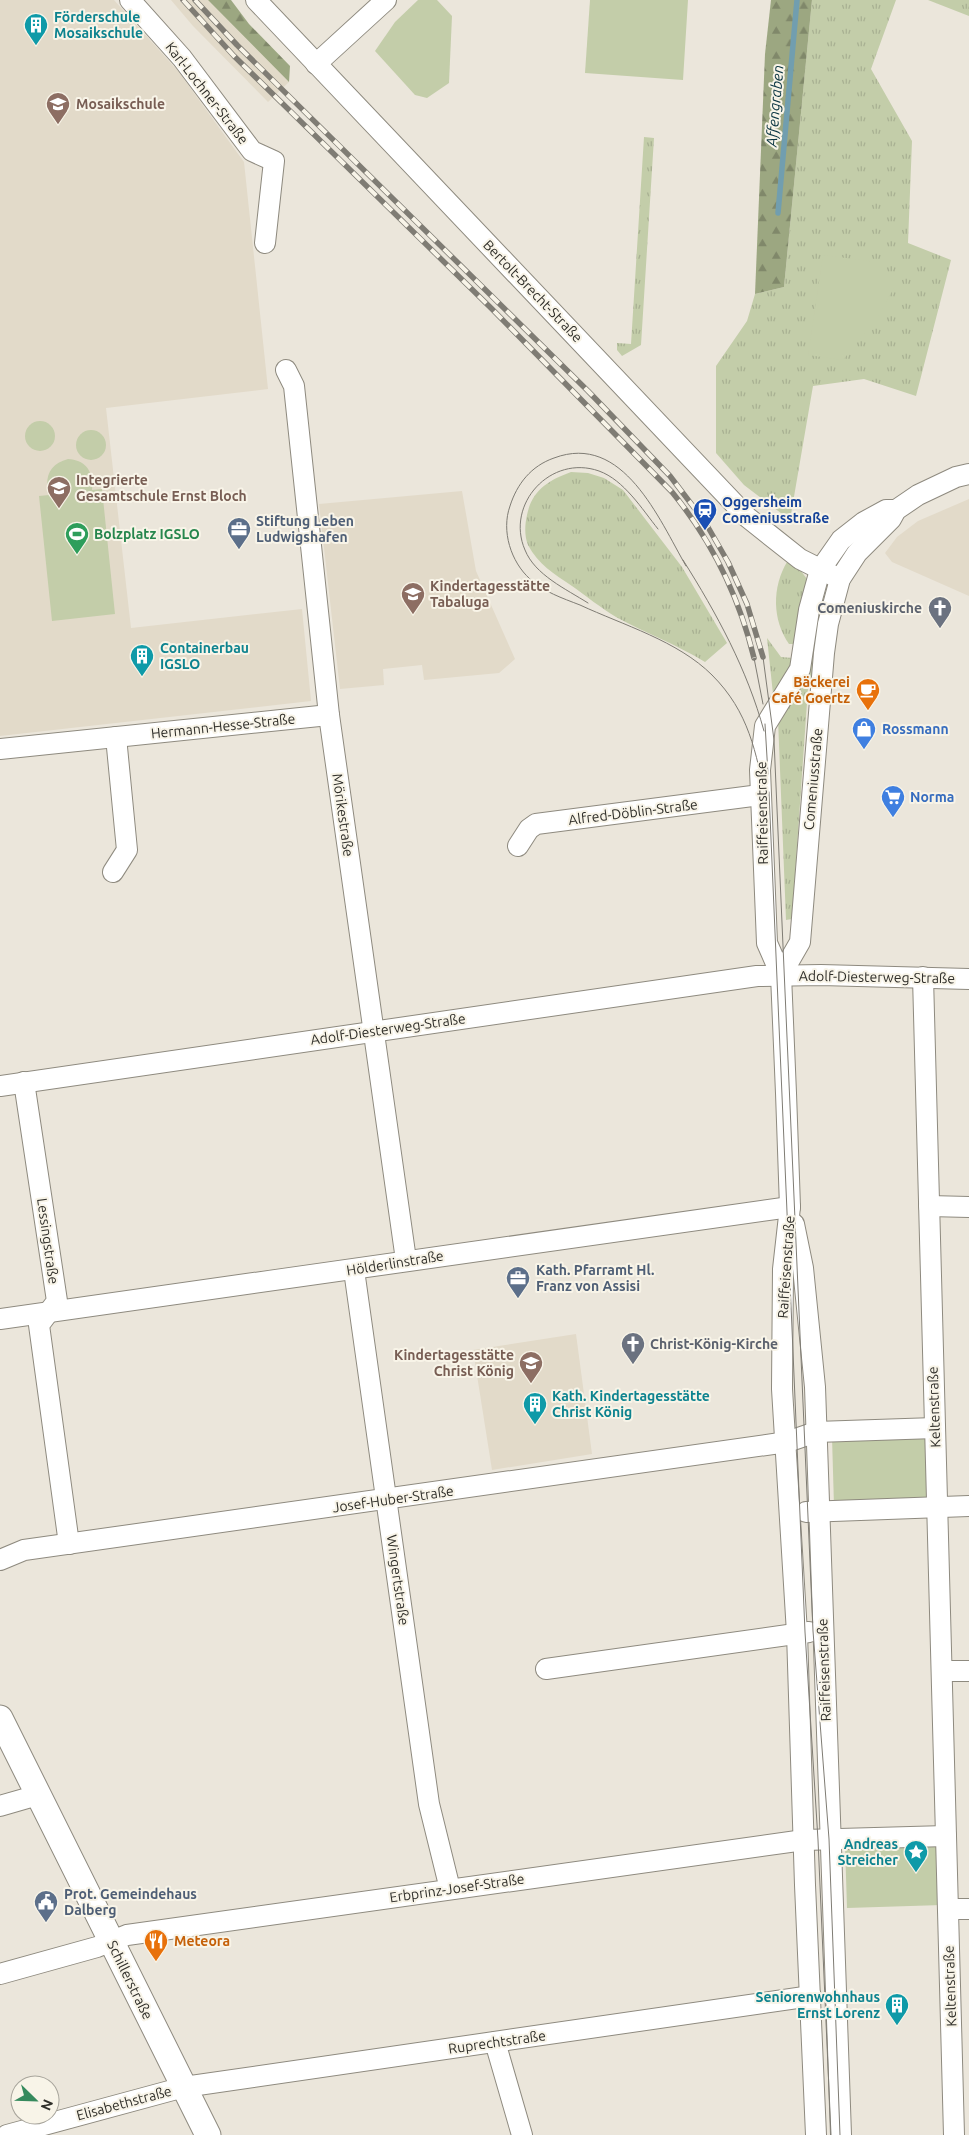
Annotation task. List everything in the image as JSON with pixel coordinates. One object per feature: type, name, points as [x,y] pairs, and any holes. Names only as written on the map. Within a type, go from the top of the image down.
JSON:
[{"type":"street","name":"Karl-Lochner-Straße","points":[[130,0],[182,58],[252,151],[274,161],[265,243]]},
{"type":"street","name":"Bertolt-Brecht-Straße","points":[[256,0],[748,517],[800,559],[840,579]]},
{"type":"street","points":[[316,64],[386,0]]},
{"type":"street","name":"Mörikestraße","points":[[286,370],[294,386],[329,715],[406,1260]]},
{"type":"street","name":"Comeniusstraße","points":[[781,975],[800,942],[824,653],[828,624],[840,579],[857,553],[891,519],[896,510],[918,494],[969,474]]},
{"type":"street","name":"Comeniusstraße","points":[[820,570],[841,540],[886,510],[896,510]]},
{"type":"street","name":"Raiffeisenstraße","points":[[816,2135],[797,1633],[787,1442],[782,1389],[784,1269],[790,1208],[781,975],[767,943],[760,796],[765,726],[800,669],[809,610],[820,570]]},
{"type":"street","name":"Hermann-Hesse-Straße","points":[[0,749],[329,715]]},
{"type":"street","points":[[113,872],[127,850],[116,737]]},
{"type":"street","name":"Alfred-Döblin-Straße","points":[[518,846],[529,829],[536,824],[760,796]]},
{"type":"street","name":"Adolf-Diesterweg-Straße","points":[[0,1086],[757,976],[969,979]]},
{"type":"street","name":"Keltenstraße","points":[[923,977],[954,2135]]},
{"type":"street","name":"Lessingstraße","points":[[24,1082],[56,1301],[39,1325],[70,1544]]},
{"type":"street","points":[[929,1206],[969,1207]]},
{"type":"street","name":"Raiffeisenstraße","points":[[790,1208],[803,1268],[815,1387],[841,2135]]},
{"type":"street","name":"Hölderlinstraße","points":[[0,1319],[354,1270],[406,1260],[790,1208]]},
{"type":"street","name":"Wingertstraße","points":[[354,1270],[429,1804],[450,1889]]},
{"type":"street","name":"Josef-Huber-Straße","points":[[0,1560],[24,1550],[787,1442],[816,1432],[935,1428]]},
{"type":"street","points":[[791,1512],[969,1506]]},
{"type":"street","points":[[546,1669],[822,1631]]},
{"type":"street","points":[[942,1671],[969,1671]]},
{"type":"street","name":"Schillerstraße","points":[[0,1718],[208,2135]]},
{"type":"street","points":[[0,1806],[38,1795]]},
{"type":"street","points":[[830,1839],[946,1836]]},
{"type":"street","name":"Erbprinz-Josef-Straße","points":[[0,1974],[127,1936],[804,1840],[830,1839]]},
{"type":"street","points":[[948,1909],[969,1909]]},
{"type":"street","name":"Ruprechtstraße","points":[[184,2087],[810,1996]]},
{"type":"street","points":[[495,2042],[522,2135]]},
{"type":"street","name":"Elisabethstraße","points":[[7,2135],[184,2087]]},
{"type":"shaded area","points":[[0,0],[114,0],[178,71],[244,162],[268,389],[106,408],[131,628],[302,609],[311,701],[0,736]]},
{"type":"shaded area","points":[[171,0],[208,0],[289,82],[268,102],[193,26]]},
{"type":"shaded area","name":"Kindertagesstätte Tabaluga","points":[[462,491],[476,571],[515,659],[499,673],[424,680],[422,665],[383,669],[384,685],[340,689],[319,504]]},
{"type":"shaded area","points":[[969,499],[969,596],[892,562],[885,553],[897,537],[918,521]]},
{"type":"shaded area","name":"Kindertagesstätte Christ König","points":[[576,1334],[592,1454],[492,1470],[473,1350]]},
{"type":"green space","points":[[208,0],[231,0],[249,24],[290,66],[289,82]]},
{"type":"green space","points":[[418,0],[437,0],[452,16],[449,83],[427,98],[415,95],[375,51],[395,22]]},
{"type":"green space","points":[[590,0],[688,0],[683,80],[585,73]]},
{"type":"green space","points":[[771,0],[812,0],[784,287],[755,294],[765,54]]},
{"type":"green space","points":[[812,0],[896,0],[871,69],[912,141],[908,243],[951,260],[916,396],[864,379],[813,386],[790,520],[744,485],[716,453],[716,366],[747,321],[755,294],[784,287]]},
{"type":"green space","points":[[928,0],[969,0],[969,16]]},
{"type":"green space","points":[[644,137],[654,138],[641,345],[622,356],[617,350],[617,343],[631,344]]},
{"type":"green space","points":[[823,255],[869,261],[894,288],[877,318],[843,360],[808,355]]},
{"type":"green space","points":[[40,421],[46,422],[54,430],[54,442],[46,450],[40,451],[34,450],[26,442],[25,436],[26,430],[34,422]]},
{"type":"green space","points":[[91,430],[97,431],[105,439],[105,451],[97,459],[91,460],[85,459],[77,451],[76,445],[77,439],[85,431]]},
{"type":"green space","name":"Bolzplatz IGSLO","points":[[68,459],[80,462],[88,468],[92,478],[92,490],[102,489],[115,614],[52,621],[39,496],[49,495],[47,483],[52,468],[56,464]]},
{"type":"green space","points":[[571,472],[588,473],[604,478],[623,490],[682,567],[727,643],[705,662],[610,613],[553,573],[532,552],[528,545],[525,530],[529,506],[543,487]]},
{"type":"green space","points":[[787,562],[801,571],[807,579],[796,644],[789,644],[783,635],[777,614],[776,603],[779,582]]},
{"type":"green space","points":[[767,638],[781,657],[793,658],[793,666],[773,694]]},
{"type":"green space","points":[[810,658],[815,658],[814,679],[808,688],[792,919],[786,920],[778,719]]},
{"type":"green space","points":[[929,1434],[931,1502],[834,1506],[832,1437]]},
{"type":"green space","points":[[941,1842],[942,1905],[847,1908],[845,1845]]},
{"type":"waterway","name":"Affengraben","points":[[778,213],[797,0]]},
{"type":"tram line","points":[[686,566],[651,504],[619,468],[600,457],[578,453],[546,461],[532,471],[521,483],[510,506],[507,516],[507,536],[513,555],[523,572],[530,579],[541,588],[667,643],[698,663],[725,689],[735,703],[749,734],[759,766],[766,801]]},
{"type":"tram line","points":[[588,603],[544,574],[536,567],[525,550],[520,533],[521,516],[527,500],[536,487],[549,476],[564,470],[581,468],[599,471],[617,481],[639,504],[658,529]]},
{"type":"tram line","points":[[683,560],[730,642],[749,686],[764,731]]},
{"type":"tram line","points":[[763,657],[774,740],[813,1631],[829,1839],[840,2135]]},
{"type":"tram line","points":[[754,658],[763,704]]},
{"type":"tram line","points":[[765,724],[768,774]]},
{"type":"tram line","points":[[769,792],[805,1632],[818,1840],[831,2135]]},
{"type":"railway","points":[[183,0],[234,56],[492,309],[672,492],[700,530],[722,570],[732,591],[754,658]]},
{"type":"railway","points":[[195,0],[237,45],[588,391],[670,476],[705,522],[728,562],[747,604],[763,657]]},
{"type":"place","name":"Förderschule Mosaikschule","points":[[36,46]]},
{"type":"place","name":"Mosaikschule","points":[[58,125]]},
{"type":"place","name":"Integrierte Gesamtschule Ernst Bloch","points":[[59,509]]},
{"type":"place","name":"Oggersheim Comeniusstraße","points":[[705,531]]},
{"type":"place","name":"Stiftung Leben Ludwigshafen","points":[[239,550]]},
{"type":"place","name":"Bolzplatz IGSLO","points":[[77,555]]},
{"type":"place","name":"Kindertagesstätte Tabaluga","points":[[413,615]]},
{"type":"place","name":"Comeniuskirche","points":[[940,629]]},
{"type":"place","name":"Containerbau IGSLO","points":[[142,677]]},
{"type":"place","name":"Bäckerei Café Goertz","points":[[868,711]]},
{"type":"place","name":"Rossmann","points":[[864,750]]},
{"type":"place","name":"Norma","points":[[893,818]]},
{"type":"place","name":"Kath. Pfarramt Hl. Franz von Assisi","points":[[518,1299]]},
{"type":"place","name":"Christ-König-Kirche","points":[[633,1365]]},
{"type":"place","name":"Kindertagesstätte Christ König","points":[[531,1384]]},
{"type":"place","name":"Kath. Kindertagesstätte Christ König","points":[[535,1425]]},
{"type":"place","name":"Andreas Streicher","points":[[916,1873]]},
{"type":"place","name":"Prot. Gemeindehaus Dalberg","points":[[46,1923]]},
{"type":"place","name":"Meteora","points":[[156,1962]]},
{"type":"place","name":"Seniorenwohnhaus Ernst Lorenz","points":[[897,2026]]}]
